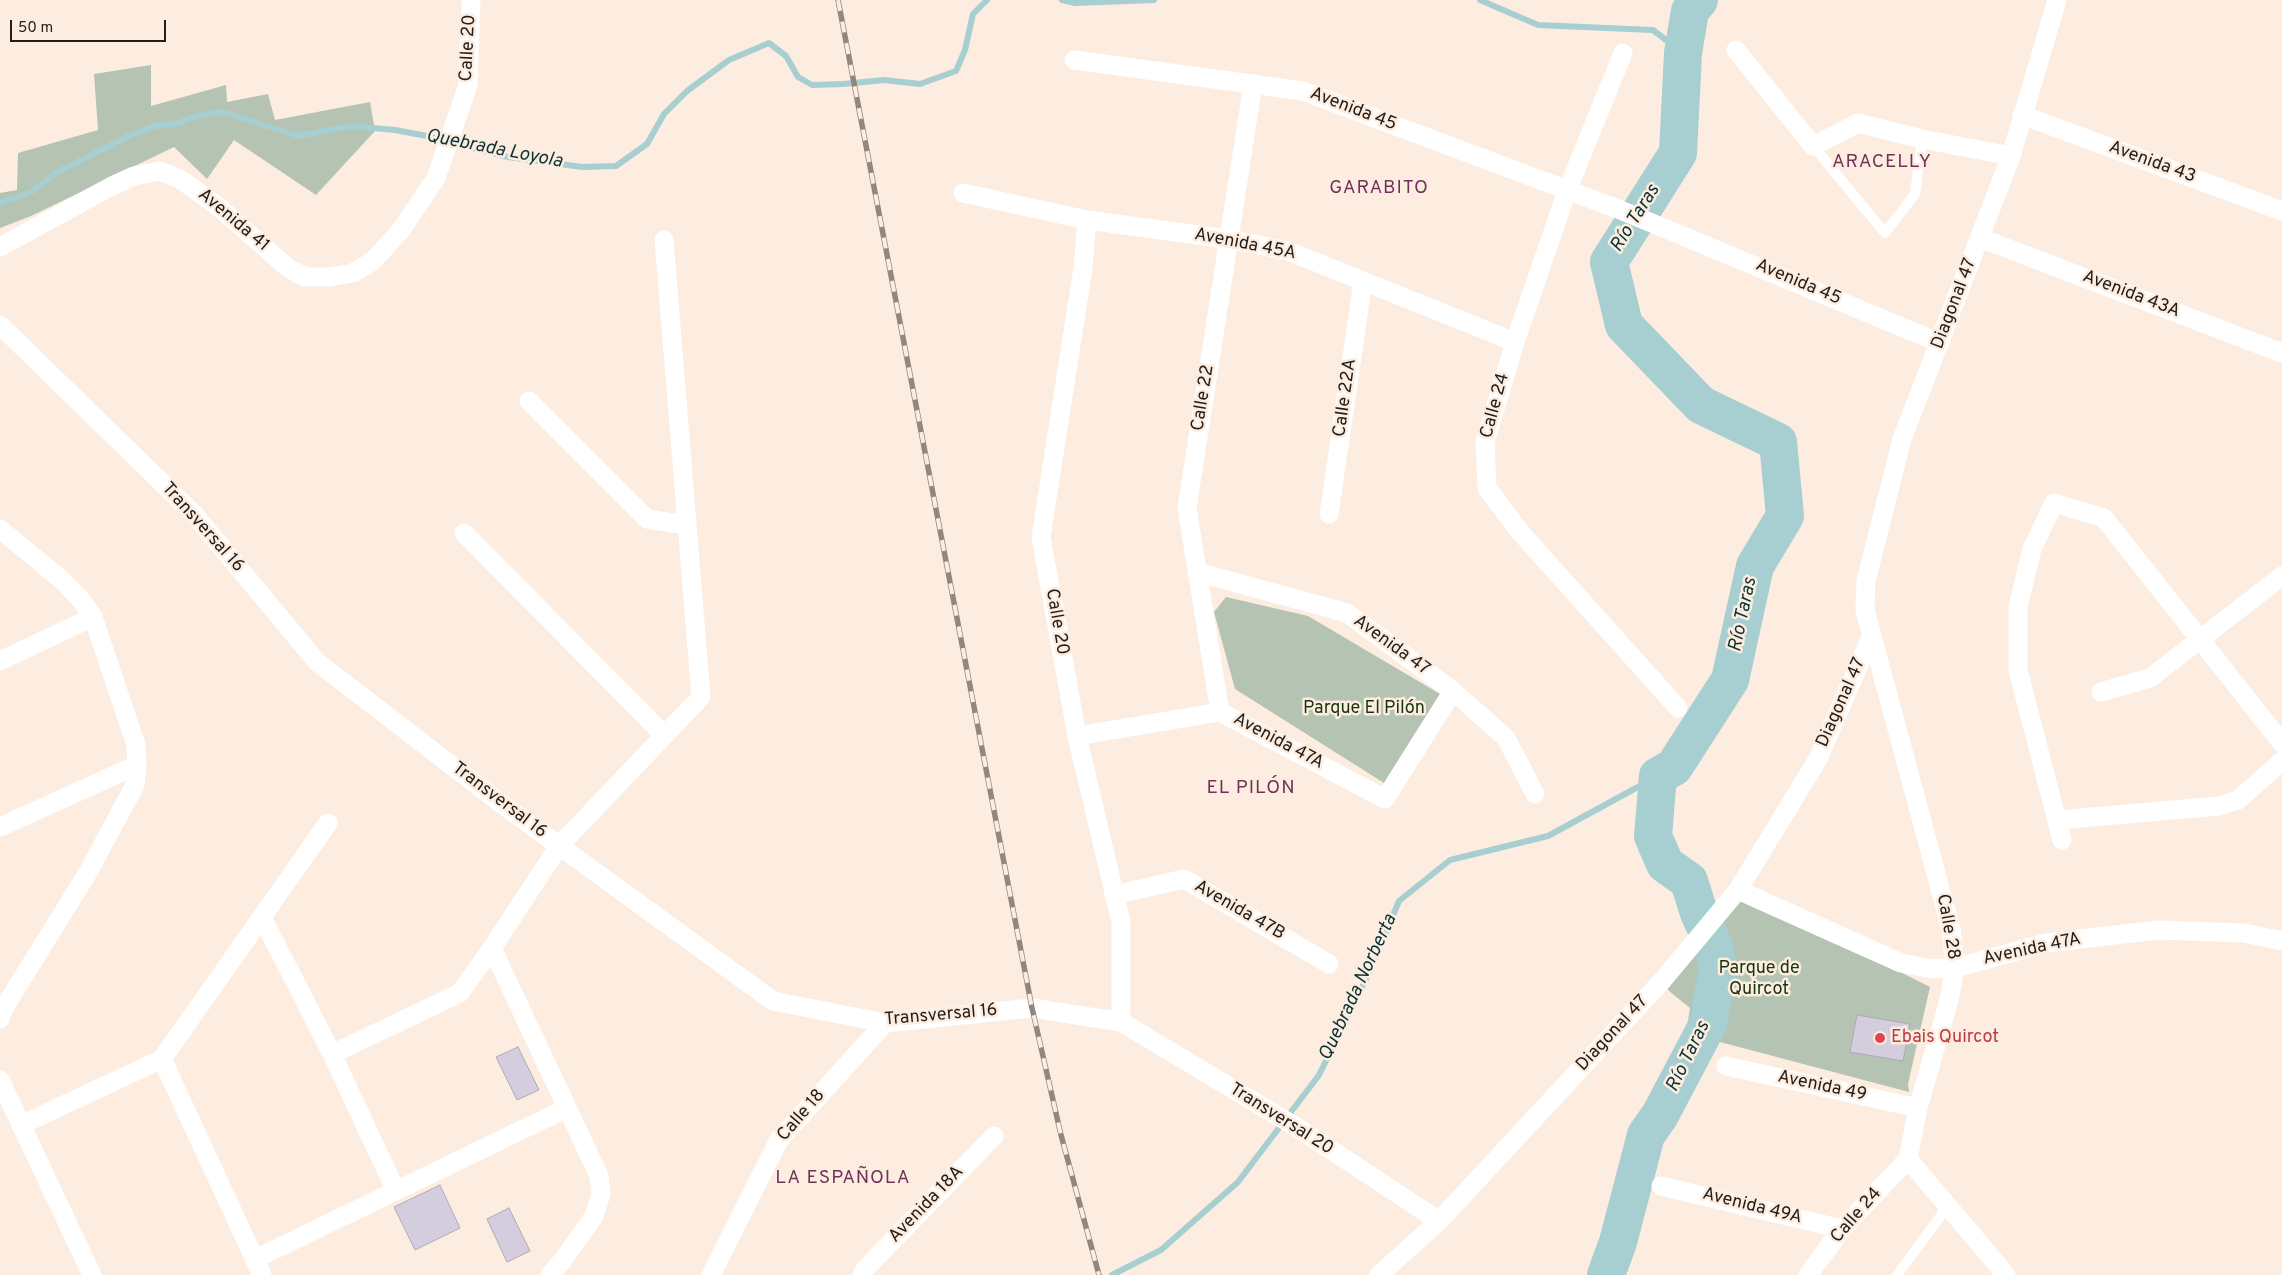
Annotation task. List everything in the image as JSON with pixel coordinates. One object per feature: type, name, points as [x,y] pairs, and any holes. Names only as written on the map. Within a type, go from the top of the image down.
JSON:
[{"type":"street","name":"Calle 20","points":[[436,178],[468,85],[471,0]]},
{"type":"street","name":"Diagonal 47","points":[[1379,1275],[1439,1220],[1662,981],[1738,890],[1818,759],[1871,637],[1865,610],[1866,580],[1902,439],[2011,156],[2057,0]]},
{"type":"street","points":[[1736,50],[1813,146],[1858,123],[1922,139],[2011,156]]},
{"type":"street","name":"Calle 24","points":[[1623,53],[1567,191],[1514,342],[1485,442],[1487,488],[1520,532],[1678,708]]},
{"type":"street","name":"Avenida 45","points":[[1074,60],[1303,91],[1618,209],[1940,342]]},
{"type":"street","name":"Calle 22","points":[[1220,712],[1186,508],[1253,84]]},
{"type":"street","name":"Avenida 43","points":[[2022,114],[2282,211]]},
{"type":"street","name":"Avenida 41","points":[[0,247],[110,187],[134,176],[160,171],[180,179],[220,208],[288,268],[305,277],[329,277],[352,272],[373,261],[401,230],[436,178]]},
{"type":"street","name":"Avenida 45A","points":[[963,193],[1087,220],[1228,239],[1288,251],[1514,342]]},
{"type":"street","name":"Calle 20","points":[[1087,220],[1083,268],[1041,537],[1076,736],[1121,922],[1121,1022]]},
{"type":"street","name":"Avenida 43A","points":[[1980,238],[2282,353]]},
{"type":"street","points":[[332,1054],[460,993],[559,846],[700,696],[664,240]]},
{"type":"street","name":"Calle 22A","points":[[1329,514],[1363,281]]},
{"type":"street","name":"Transversal 16","points":[[0,325],[194,514],[317,662],[559,846],[772,1001],[885,1023],[1032,1008],[1121,1022]]},
{"type":"street","points":[[530,401],[648,519],[687,525]]},
{"type":"street","points":[[2062,840],[2018,670],[2018,607],[2032,549],[2054,503],[2104,518],[2282,743]]},
{"type":"street","points":[[0,529],[64,582],[82,601],[93,617],[136,746],[137,765],[135,785],[87,874],[4,1008],[0,1020]]},
{"type":"street","points":[[464,533],[664,735]]},
{"type":"street","name":"Avenida 47","points":[[1197,572],[1347,613],[1453,691],[1506,738],[1535,794]]},
{"type":"street","points":[[2101,692],[2150,678],[2282,576]]},
{"type":"street","points":[[0,661],[93,617]]},
{"type":"street","name":"Calle 28","points":[[1871,637],[1951,929],[1955,968],[1949,1000],[1918,1108],[1908,1159]]},
{"type":"street","name":"Avenida 47A","points":[[1076,736],[1220,712],[1384,799],[1453,691]]},
{"type":"street","points":[[2057,820],[2219,806],[2238,800],[2282,761]]},
{"type":"street","points":[[0,827],[137,765]]},
{"type":"street","points":[[21,1126],[162,1059],[328,823]]},
{"type":"street","name":"Avenida 47B","points":[[1114,895],[1184,879],[1329,964]]},
{"type":"street","name":"Avenida 47A","points":[[1738,890],[1901,963],[1932,969],[1955,968],[2046,943],[2158,930],[2244,932],[2282,941]]},
{"type":"street","points":[[262,917],[332,1054],[396,1191]]},
{"type":"street","points":[[492,948],[599,1176],[601,1194],[594,1216],[550,1275]]},
{"type":"street","name":"Transversal 20","points":[[1121,1022],[1298,1128],[1439,1220]]},
{"type":"street","name":"Calle 18","points":[[711,1275],[779,1140],[885,1023]]},
{"type":"street","points":[[162,1059],[258,1267],[396,1191],[567,1108]]},
{"type":"street","name":"Avenida 49","points":[[1726,1066],[1918,1108]]},
{"type":"street","points":[[0,1080],[92,1275]]},
{"type":"street","name":"Avenida 18A","points":[[862,1275],[864,1270],[994,1136]]},
{"type":"street","points":[[1908,1159],[2006,1275]]},
{"type":"street","name":"Calle 24","points":[[1808,1275],[1842,1229],[1908,1159]]},
{"type":"street","name":"Avenida 49A","points":[[1662,1186],[1842,1229]]},
{"type":"lane","points":[[1813,146],[1885,233],[1915,194],[1922,139]]},
{"type":"lane","points":[[1898,1275],[1948,1206]]},
{"type":"green space","points":[[151,65],[151,106],[226,85],[227,102],[268,94],[275,120],[370,102],[375,131],[316,195],[234,140],[207,179],[174,147],[31,216],[0,228],[0,193],[17,190],[18,153],[98,130],[94,74]]},
{"type":"green space","name":"Parque El Pilón","points":[[1226,597],[1308,616],[1440,694],[1384,783],[1235,689],[1214,612]]},
{"type":"green space","name":"Parque de Quircot","points":[[1738,890],[1930,987],[1908,1084],[1909,1092],[1686,1033],[1690,1008],[1669,991],[1662,981]]},
{"type":"building","name":"Ebais Quircot","points":[[1857,1015],[1910,1024],[1903,1061],[1850,1052]]},
{"type":"building","points":[[518,1047],[539,1090],[517,1100],[496,1057]]},
{"type":"building","points":[[440,1185],[460,1228],[415,1250],[394,1207]]},
{"type":"building","points":[[509,1208],[530,1251],[507,1262],[487,1219]]},
{"type":"waterway","name":"Quebrada Loyola","points":[[0,203],[33,191],[56,173],[128,136],[155,126],[178,123],[197,116],[223,112],[298,136],[351,126],[395,130],[427,136],[508,157],[582,167],[616,166],[647,144],[664,114],[687,91],[729,60],[769,43],[786,56],[798,77],[812,85],[884,80],[920,84],[956,71],[965,50],[973,14],[987,0]]},
{"type":"waterway","name":"Quebrada Loyola","points":[[1062,0],[1075,3],[1154,0]]},
{"type":"waterway","name":"Quebrada Loyola","points":[[1480,0],[1538,25],[1653,30],[1683,53]]},
{"type":"waterway","name":"Río Taras","points":[[1606,1275],[1618,1242],[1646,1135],[1660,1115],[1708,1024],[1718,968],[1714,946],[1699,913],[1689,881],[1665,864],[1653,836],[1658,776],[1674,767],[1730,680],[1755,566],[1785,516],[1778,442],[1701,405],[1624,325],[1609,262],[1678,153],[1683,53],[1690,11],[1699,0]]},
{"type":"waterway","name":"Quebrada Norberta","points":[[1112,1275],[1161,1250],[1238,1182],[1319,1075],[1368,975],[1399,901],[1450,860],[1548,836],[1658,776]]},
{"type":"railway","points":[[838,0],[1032,1008],[1061,1135],[1099,1275]]},
{"type":"place","name":"Ebais Quircot","points":[[1880,1038]]},
{"type":"district","name":"ARACELLY","points":[[1882,163]]},
{"type":"district","name":"GARABITO","points":[[1379,189]]},
{"type":"district","name":"EL PILÓN","points":[[1251,789]]},
{"type":"district","name":"LA ESPAÑOLA","points":[[843,1179]]}]
